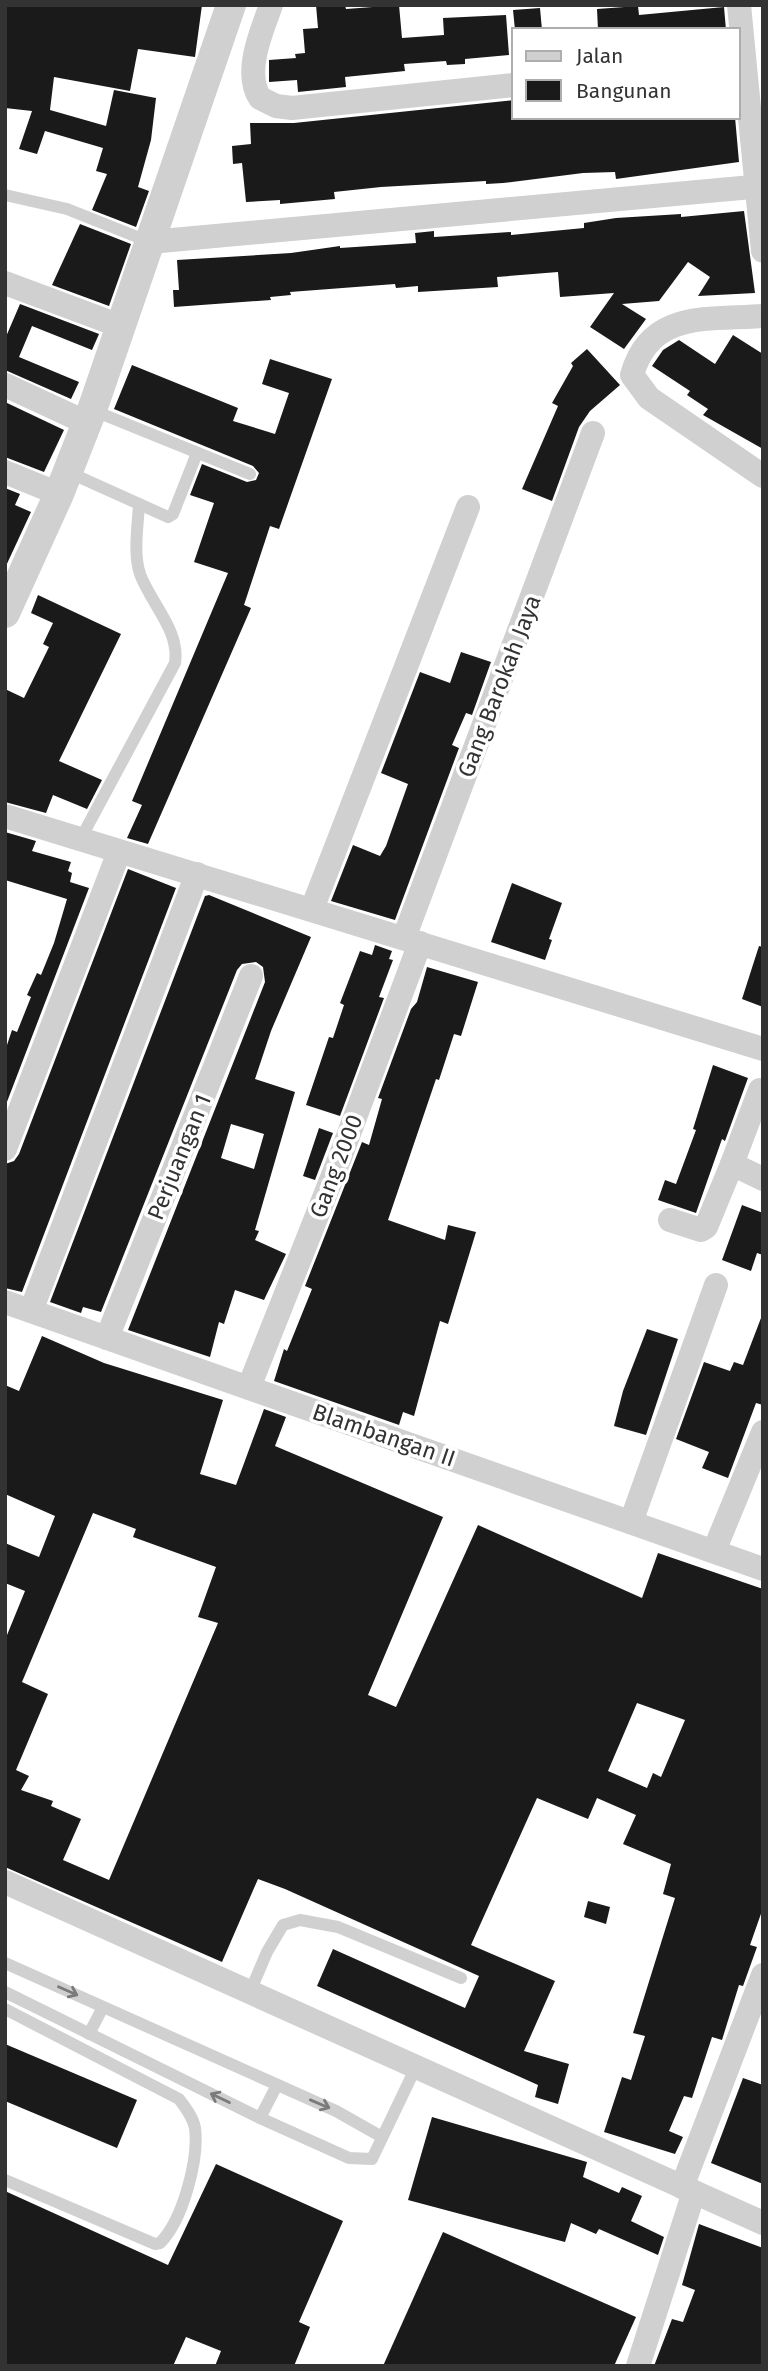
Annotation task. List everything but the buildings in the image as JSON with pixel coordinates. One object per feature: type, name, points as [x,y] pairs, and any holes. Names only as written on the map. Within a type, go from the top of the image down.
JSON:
[{"type":"street","points":[[5,613],[90,416],[123,327],[231,5]]},
{"type":"street","points":[[271,5],[260,34],[252,79],[260,98],[276,106],[292,108],[512,85]]},
{"type":"street","points":[[739,5],[748,60],[763,251]]},
{"type":"street","points":[[150,242],[759,186]]},
{"type":"street","points":[[5,283],[123,327]]},
{"type":"street","points":[[763,316],[678,322],[657,335],[638,353],[632,375],[649,398],[763,476]]},
{"type":"street","points":[[5,385],[90,416]]},
{"type":"street","name":"Gang Barokah Jaya","points":[[412,940],[593,433]]},
{"type":"street","points":[[5,472],[63,483]]},
{"type":"street","points":[[312,909],[468,507]]},
{"type":"street","points":[[5,816],[763,1049]]},
{"type":"street","points":[[5,1150],[119,852]]},
{"type":"street","points":[[31,1311],[197,874]]},
{"type":"street","name":"Gang 2000","points":[[249,1387],[341,1155],[412,940]]},
{"type":"street","name":"Perjuangan 1","points":[[107,1338],[251,976]]},
{"type":"street","points":[[670,1220],[701,1230],[706,1227],[760,1090]]},
{"type":"street","points":[[732,1164],[763,1179]]},
{"type":"street","points":[[631,1522],[716,1285]]},
{"type":"street","name":"Blambangan II","points":[[5,1302],[763,1569]]},
{"type":"street","points":[[714,1551],[763,1432]]},
{"type":"street","points":[[5,1882],[763,2224]]},
{"type":"street","points":[[638,2366],[688,2190],[763,1975]]},
{"type":"lane","points":[[5,195],[67,209],[150,242]]},
{"type":"lane","points":[[90,416],[250,474]]},
{"type":"lane","points":[[63,483],[139,504],[163,518],[173,514],[197,453]]},
{"type":"lane","points":[[80,840],[175,663],[175,642],[141,574],[138,561],[139,504]]},
{"type":"lane","points":[[250,1992],[283,1925],[300,1920],[338,1927],[461,1978]]},
{"type":"lane","points":[[5,1964],[336,2111],[382,2137]]},
{"type":"lane","points":[[5,1992],[260,2118],[349,2158],[372,2159],[416,2067]]},
{"type":"lane","points":[[89,2034],[103,2007]]},
{"type":"lane","points":[[5,2009],[179,2099],[195,2125],[195,2158],[194,2172],[168,2232],[155,2244],[5,2179]]},
{"type":"lane","points":[[260,2118],[277,2085]]}]
